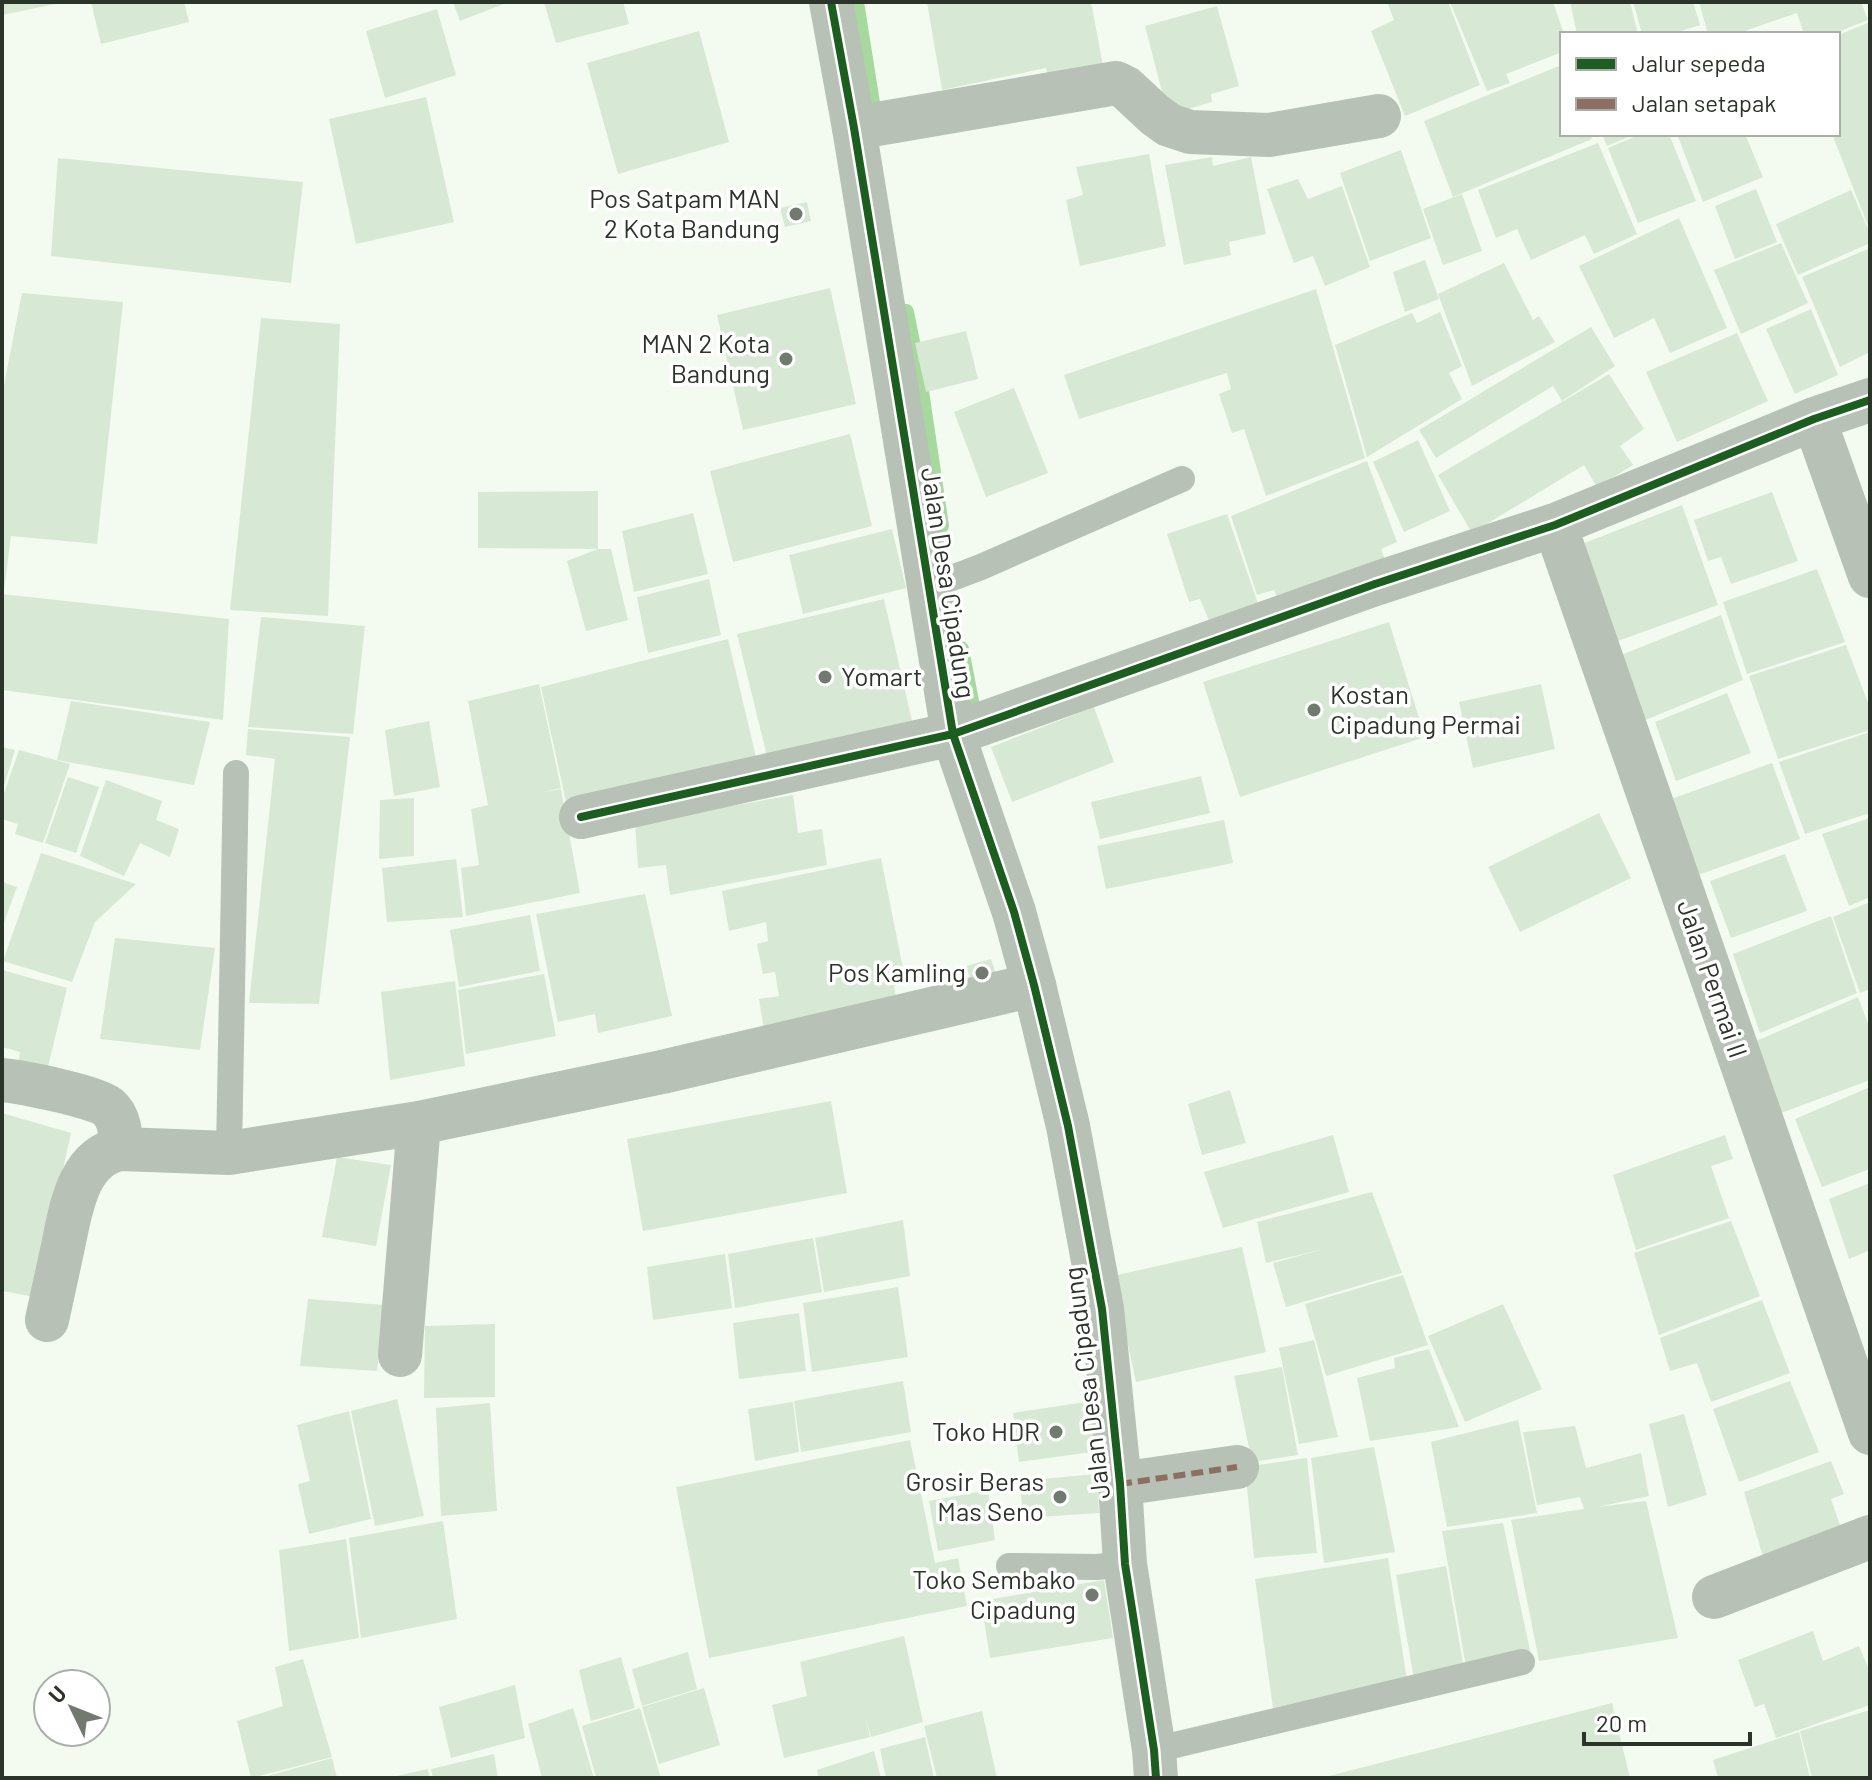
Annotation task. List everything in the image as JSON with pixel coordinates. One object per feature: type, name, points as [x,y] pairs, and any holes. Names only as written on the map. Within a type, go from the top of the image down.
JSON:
[{"type":"street","name":"Jalan Desa Cipadung","points":[[831,2],[953,734],[1014,912],[1034,985],[1068,1126],[1102,1309],[1125,1564],[1155,1764]]},
{"type":"street","points":[[854,128],[1116,83],[1169,125],[1190,132],[1269,135],[1379,116]]},
{"type":"street","points":[[581,817],[953,734],[1360,589],[1555,525],[1814,419],[1870,400]]},
{"type":"street","points":[[1814,419],[1870,576]]},
{"type":"street","name":"Jalan Permai II","points":[[1555,525],[1870,1433]]},
{"type":"street","points":[[47,1320],[74,1199],[88,1170],[101,1156],[111,1151],[229,1153],[419,1123],[662,1072],[1034,985]]},
{"type":"street","points":[[2,1080],[94,1099],[110,1108],[118,1121],[121,1149]]},
{"type":"street","points":[[400,1355],[419,1123]]},
{"type":"street","points":[[1120,1484],[1237,1467]]},
{"type":"street","points":[[1714,1597],[1870,1537]]},
{"type":"lane","points":[[928,587],[1182,479]]},
{"type":"lane","points":[[229,1153],[236,773]]},
{"type":"lane","points":[[1009,1566],[1097,1567],[1125,1564]]},
{"type":"lane","points":[[1155,1764],[1522,1662]]},
{"type":"building","points":[[2,2],[61,2],[61,3],[2,15]]},
{"type":"building","points":[[91,2],[184,2],[189,22],[101,44]]},
{"type":"building","points":[[453,2],[509,2],[460,21]]},
{"type":"building","points":[[544,2],[623,2],[629,24],[556,43]]},
{"type":"building","points":[[927,2],[1091,2],[1105,77],[1051,90],[1046,68],[942,90]]},
{"type":"building","points":[[1387,2],[1448,2],[1480,85],[1405,116],[1371,31],[1394,20]]},
{"type":"building","points":[[1450,2],[1553,2],[1563,32],[1560,32],[1560,53],[1506,74],[1510,83],[1487,91]]},
{"type":"building","points":[[1570,2],[1630,2],[1638,32],[1577,32]]},
{"type":"building","points":[[1633,2],[1693,2],[1700,25],[1677,32],[1641,32]]},
{"type":"building","points":[[1699,2],[1861,2],[1868,20],[1838,32],[1803,32],[1797,13],[1742,32],[1707,32]]},
{"type":"building","points":[[1217,6],[1239,86],[1211,94],[1212,102],[1168,115],[1145,26]]},
{"type":"building","points":[[437,9],[456,75],[385,98],[366,31]]},
{"type":"building","points":[[1870,22],[1870,231],[1833,136],[1840,136],[1840,34]]},
{"type":"building","points":[[699,31],[729,142],[618,174],[587,63]]},
{"type":"building","points":[[1559,66],[1560,136],[1591,136],[1592,139],[1453,197],[1424,121]]},
{"type":"building","points":[[426,97],[454,222],[356,244],[329,119]]},
{"type":"building","points":[[1603,136],[1631,136],[1607,146]]},
{"type":"building","points":[[1636,136],[1670,136],[1696,201],[1638,223],[1608,148]]},
{"type":"building","points":[[1678,136],[1746,136],[1763,177],[1703,202]]},
{"type":"building","points":[[1598,143],[1637,234],[1594,254],[1585,235],[1531,260],[1517,229],[1496,238],[1478,190]]},
{"type":"building","points":[[1401,150],[1431,238],[1370,261],[1340,173]]},
{"type":"building","points":[[1149,154],[1166,246],[1080,266],[1066,200],[1083,195],[1076,167]]},
{"type":"building","points":[[1212,157],[1213,166],[1251,157],[1266,234],[1229,242],[1231,255],[1184,265],[1165,165]]},
{"type":"building","points":[[58,158],[303,182],[291,283],[51,256]]},
{"type":"building","points":[[1298,179],[1308,199],[1342,186],[1370,267],[1325,286],[1313,256],[1294,263],[1267,189]]},
{"type":"building","points":[[1756,189],[1777,242],[1735,259],[1715,206]]},
{"type":"building","points":[[1851,190],[1870,233],[1870,243],[1798,275],[1776,224]]},
{"type":"building","points":[[1462,194],[1482,251],[1443,265],[1423,209]]},
{"type":"building","name":"Pos Satpam MAN 2 Kota Bandung","points":[[807,202],[811,221],[785,227],[780,208]]},
{"type":"building","points":[[1679,218],[1727,328],[1670,353],[1654,318],[1614,338],[1579,266]]},
{"type":"building","points":[[1781,243],[1808,303],[1741,334],[1714,270]]},
{"type":"building","points":[[1870,248],[1870,352],[1840,367],[1802,277]]},
{"type":"building","points":[[1425,260],[1439,299],[1405,312],[1393,272]]},
{"type":"building","points":[[1504,263],[1533,320],[1539,316],[1555,342],[1472,386],[1438,294]]},
{"type":"building","name":"MAN 2 Kota Bandung","points":[[830,288],[856,404],[743,430],[717,315]]},
{"type":"building","points":[[1316,289],[1365,458],[1266,496],[1244,429],[1232,433],[1219,394],[1231,389],[1227,373],[1079,419],[1064,375]]},
{"type":"building","points":[[22,293],[123,302],[97,544],[11,536],[2,591],[2,395]]},
{"type":"building","points":[[1811,309],[1838,375],[1795,394],[1766,329]]},
{"type":"building","points":[[1440,312],[1462,366],[1449,373],[1462,399],[1367,457],[1335,345],[1412,313],[1417,323]]},
{"type":"building","points":[[261,318],[340,324],[328,616],[230,610]]},
{"type":"building","points":[[1591,327],[1615,366],[1562,401],[1553,386],[1436,458],[1419,430]]},
{"type":"building","points":[[966,331],[978,379],[926,392],[915,343]]},
{"type":"building","points":[[1737,333],[1768,401],[1677,442],[1646,372]]},
{"type":"building","points":[[1609,374],[1644,429],[1620,446],[1633,465],[1597,487],[1584,465],[1472,533],[1438,475]]},
{"type":"building","points":[[1014,388],[1048,473],[986,497],[954,412]]},
{"type":"building","points":[[850,434],[872,526],[733,562],[710,471]]},
{"type":"building","points":[[1418,440],[1450,511],[1404,532],[1373,462]]},
{"type":"building","points":[[1367,461],[1397,542],[1381,549],[1385,560],[1279,602],[1274,590],[1257,595],[1231,516]]},
{"type":"building","points":[[598,491],[598,549],[478,548],[478,492]]},
{"type":"building","points":[[1772,492],[1798,561],[1731,584],[1721,557],[1708,561],[1694,520]]},
{"type":"building","points":[[1682,505],[1718,605],[1615,642],[1582,544]]},
{"type":"building","points":[[693,513],[708,574],[634,592],[622,531]]},
{"type":"building","points":[[1227,514],[1261,612],[1213,630],[1200,599],[1189,602],[1167,534]]},
{"type":"building","points":[[892,529],[906,588],[803,614],[789,555]]},
{"type":"building","points":[[598,549],[611,549],[628,620],[586,631],[567,561]]},
{"type":"building","points":[[1817,569],[1845,642],[1747,674],[1723,602]]},
{"type":"building","points":[[709,579],[721,635],[648,653],[637,597]]},
{"type":"building","points":[[2,594],[229,619],[223,720],[2,690]]},
{"type":"building","name":"Yomart","points":[[884,599],[912,721],[767,756],[737,634]]},
{"type":"building","points":[[1721,615],[1743,680],[1643,721],[1621,655]]},
{"type":"building","points":[[261,617],[365,626],[353,734],[248,727]]},
{"type":"building","name":"Kostan Cipadung Permai","points":[[1389,622],[1425,737],[1240,797],[1203,682]]},
{"type":"building","points":[[728,639],[758,765],[566,802],[541,687]]},
{"type":"building","points":[[1846,645],[1870,708],[1870,730],[1778,759],[1749,676]]},
{"type":"building","points":[[539,684],[561,788],[539,793],[561,789],[580,893],[466,916],[461,868],[479,865],[471,809],[488,805],[468,701]]},
{"type":"building","points":[[1541,684],[1555,749],[1473,768],[1459,702]]},
{"type":"building","points":[[1727,693],[1751,753],[1676,781],[1655,722]]},
{"type":"building","points":[[71,701],[210,722],[194,785],[57,760]]},
{"type":"building","points":[[1094,707],[1114,762],[1012,802],[991,747]]},
{"type":"building","points":[[429,721],[440,787],[394,796],[385,730]]},
{"type":"building","points":[[248,729],[350,737],[319,1004],[249,1003],[275,759],[246,755]]},
{"type":"building","points":[[1870,732],[1870,813],[1805,834],[1779,762]]},
{"type":"building","points":[[2,747],[15,750],[3,789],[2,789]]},
{"type":"building","points":[[19,750],[70,764],[43,843],[15,834],[18,824],[2,819],[2,799]]},
{"type":"building","points":[[1772,763],[1800,839],[1698,875],[1671,799]]},
{"type":"building","points":[[1201,776],[1210,813],[1100,839],[1091,802]]},
{"type":"building","points":[[68,777],[99,787],[76,853],[45,843]]},
{"type":"building","points":[[106,780],[162,801],[156,820],[179,829],[170,857],[140,843],[124,876],[80,856]]},
{"type":"building","points":[[793,795],[798,833],[822,829],[827,865],[670,895],[666,865],[638,868],[635,823]]},
{"type":"building","points":[[414,798],[414,856],[379,859],[380,800]]},
{"type":"building","points":[[1599,813],[1631,878],[1520,932],[1488,867]]},
{"type":"building","points":[[1870,818],[1870,897],[1849,906],[1822,834]]},
{"type":"building","points":[[1224,820],[1233,863],[1106,889],[1097,846]]},
{"type":"building","points":[[41,853],[136,884],[95,922],[72,982],[3,961]]},
{"type":"building","points":[[1785,854],[1807,911],[1731,938],[1710,881]]},
{"type":"building","points":[[881,858],[906,984],[894,986],[898,1006],[765,1036],[759,999],[779,996],[775,972],[763,974],[757,944],[768,941],[766,922],[729,931],[722,891]]},
{"type":"building","points":[[456,859],[463,917],[387,922],[382,868]]},
{"type":"building","points":[[2,882],[17,887],[2,928]]},
{"type":"building","points":[[645,894],[672,1016],[598,1033],[595,1014],[558,1022],[536,914]]},
{"type":"building","points":[[1870,902],[1870,989],[1860,993],[1833,917]]},
{"type":"building","points":[[530,915],[540,971],[459,987],[450,930]]},
{"type":"building","points":[[1831,916],[1857,993],[1760,1033],[1733,954]]},
{"type":"building","points":[[115,938],[215,948],[200,1050],[100,1039]]},
{"type":"building","name":"Pos Kamling","points":[[991,959],[998,980],[973,988],[966,966]]},
{"type":"building","points":[[2,970],[67,988],[47,1071],[18,1064],[20,1052],[2,1047]]},
{"type":"building","points":[[544,974],[556,1036],[466,1054],[458,990]]},
{"type":"building","points":[[455,981],[465,1066],[390,1080],[381,992]]},
{"type":"building","points":[[1858,997],[1870,1029],[1870,1080],[1781,1113],[1756,1041]]},
{"type":"building","points":[[1870,1087],[1870,1169],[1822,1187],[1795,1119]]},
{"type":"building","points":[[1230,1090],[1246,1143],[1202,1155],[1188,1104]]},
{"type":"building","points":[[831,1101],[847,1193],[643,1231],[627,1139]]},
{"type":"building","points":[[2,1113],[71,1133],[35,1297],[2,1291]]},
{"type":"building","points":[[1333,1135],[1349,1192],[1223,1228],[1204,1172]]},
{"type":"building","points":[[1725,1135],[1733,1159],[1711,1166],[1729,1218],[1636,1250],[1613,1175]]},
{"type":"building","points":[[337,1157],[391,1165],[376,1246],[322,1237]]},
{"type":"building","points":[[1870,1183],[1870,1250],[1849,1259],[1829,1199]]},
{"type":"building","points":[[1372,1192],[1402,1273],[1286,1307],[1273,1263],[1324,1249],[1266,1263],[1257,1222]]},
{"type":"building","points":[[903,1220],[910,1276],[824,1292],[815,1238]]},
{"type":"building","points":[[1731,1221],[1760,1296],[1659,1335],[1634,1253]]},
{"type":"building","points":[[813,1238],[822,1292],[735,1308],[728,1254]]},
{"type":"building","points":[[1242,1247],[1266,1352],[1136,1382],[1113,1276]]},
{"type":"building","points":[[725,1254],[732,1308],[653,1320],[647,1267]]},
{"type":"building","points":[[1403,1275],[1428,1345],[1326,1376],[1305,1304]]},
{"type":"building","points":[[898,1287],[908,1357],[812,1372],[803,1303]]},
{"type":"building","points":[[308,1299],[385,1305],[377,1371],[300,1366]]},
{"type":"building","points":[[1762,1300],[1790,1373],[1711,1402],[1697,1363],[1670,1371],[1660,1338]]},
{"type":"building","points":[[1503,1304],[1542,1389],[1465,1422],[1428,1336]]},
{"type":"building","points":[[799,1313],[806,1371],[739,1379],[733,1323]]},
{"type":"building","points":[[495,1324],[495,1397],[424,1398],[425,1326]]},
{"type":"building","points":[[1314,1340],[1338,1437],[1299,1444],[1279,1348]]},
{"type":"building","points":[[1429,1349],[1459,1427],[1370,1441],[1357,1378],[1395,1368],[1394,1358]]},
{"type":"building","points":[[1282,1367],[1298,1455],[1252,1462],[1234,1376]]},
{"type":"building","points":[[903,1381],[911,1432],[801,1452],[794,1401]]},
{"type":"building","points":[[1790,1381],[1819,1452],[1739,1482],[1713,1409]]},
{"type":"building","points":[[397,1399],[424,1516],[375,1526],[351,1411]]},
{"type":"building","name":"Toko HDR","points":[[1092,1401],[1099,1451],[1019,1462],[1013,1413]]},
{"type":"building","points":[[793,1402],[799,1452],[755,1461],[748,1409]]},
{"type":"building","points":[[490,1403],[497,1511],[441,1516],[436,1408]]},
{"type":"building","points":[[349,1411],[371,1519],[309,1534],[298,1484],[310,1481],[297,1425]]},
{"type":"building","points":[[1684,1414],[1707,1495],[1668,1507],[1649,1424]]},
{"type":"building","points":[[1518,1420],[1537,1513],[1447,1527],[1431,1442]]},
{"type":"building","points":[[1575,1426],[1586,1468],[1641,1453],[1649,1496],[1597,1507],[1646,1501],[1678,1638],[1539,1661],[1511,1520],[1584,1509],[1580,1497],[1537,1505],[1523,1432]]},
{"type":"building","points":[[910,1440],[935,1563],[958,1558],[967,1606],[709,1658],[676,1487]]},
{"type":"building","points":[[1374,1447],[1395,1552],[1324,1563],[1311,1458]]},
{"type":"building","points":[[1307,1458],[1317,1553],[1254,1558],[1245,1467]]},
{"type":"building","points":[[1831,1461],[1844,1494],[1831,1499],[1840,1525],[1763,1557],[1744,1492]]},
{"type":"building","name":"Grosir Beras Mas Seno","points":[[1096,1474],[1099,1513],[1023,1518],[1020,1481]]},
{"type":"building","points":[[988,1490],[995,1540],[938,1551],[929,1501]]},
{"type":"building","points":[[443,1521],[457,1619],[361,1638],[349,1538]]},
{"type":"building","points":[[1503,1523],[1532,1660],[1467,1672],[1442,1531]]},
{"type":"building","points":[[346,1539],[359,1638],[289,1651],[279,1550]]},
{"type":"building","points":[[1388,1558],[1407,1680],[1273,1708],[1255,1579]]},
{"type":"building","points":[[1446,1566],[1465,1674],[1415,1685],[1396,1575]]},
{"type":"building","points":[[1104,1580],[1113,1638],[990,1658],[981,1601]]},
{"type":"building","points":[[1813,1631],[1823,1661],[1859,1646],[1870,1672],[1870,1705],[1776,1738],[1764,1704],[1755,1707],[1738,1660]]},
{"type":"building","points":[[904,1636],[923,1722],[871,1737],[865,1715],[870,1737],[784,1758],[772,1705],[807,1696],[800,1662]]},
{"type":"building","points":[[688,1652],[697,1689],[642,1706],[632,1669]]},
{"type":"building","points":[[621,1657],[635,1708],[591,1721],[579,1670]]},
{"type":"building","points":[[303,1659],[332,1757],[251,1778],[237,1721],[283,1706],[275,1667]]},
{"type":"building","points":[[515,1685],[525,1738],[451,1758],[439,1707]]},
{"type":"building","points":[[704,1688],[720,1745],[659,1764],[642,1707]]},
{"type":"building","points":[[1612,1703],[1630,1778],[1325,1778],[1325,1777]]},
{"type":"building","points":[[573,1708],[594,1778],[542,1778],[528,1724]]},
{"type":"building","points":[[640,1708],[661,1778],[596,1778],[582,1726]]},
{"type":"building","points":[[1870,1710],[1870,1778],[1812,1778],[1800,1731]]},
{"type":"building","points":[[982,1711],[997,1778],[937,1778],[924,1726]]},
{"type":"building","points":[[1799,1732],[1810,1778],[1718,1778],[1713,1760]]},
{"type":"building","points":[[925,1737],[934,1778],[886,1778],[880,1749]]},
{"type":"building","points":[[874,1751],[881,1778],[819,1778],[817,1770]]},
{"type":"building","points":[[494,1754],[498,1778],[433,1778],[431,1769]]},
{"type":"building","points":[[332,1758],[337,1778],[264,1778],[264,1777]]},
{"type":"building","points":[[428,1769],[430,1778],[392,1778],[392,1777]]},
{"type":"waterway","points":[[856,2],[875,122]]},
{"type":"waterway","points":[[906,312],[941,526]]},
{"type":"waterway","points":[[961,649],[975,722]]},
{"type":"marked path","points":[[1120,1484],[1237,1467]]},
{"type":"cycle path","points":[[831,2],[953,734],[1014,912],[1034,985],[1068,1126],[1102,1309],[1125,1564],[1156,1778]]},
{"type":"cycle path","points":[[581,817],[953,734],[1375,584],[1555,525],[1814,419],[1870,400]]},
{"type":"place","name":"Pos Satpam MAN 2 Kota Bandung","points":[[796,214]]},
{"type":"place","name":"MAN 2 Kota Bandung","points":[[786,359]]},
{"type":"place","name":"Yomart","points":[[825,677]]},
{"type":"place","name":"Kostan Cipadung Permai","points":[[1314,710]]},
{"type":"place","name":"Pos Kamling","points":[[982,973]]},
{"type":"place","name":"Toko HDR","points":[[1056,1432]]},
{"type":"place","name":"Grosir Beras Mas Seno","points":[[1060,1497]]},
{"type":"place","name":"Toko Sembako Cipadung","points":[[1092,1595]]}]
